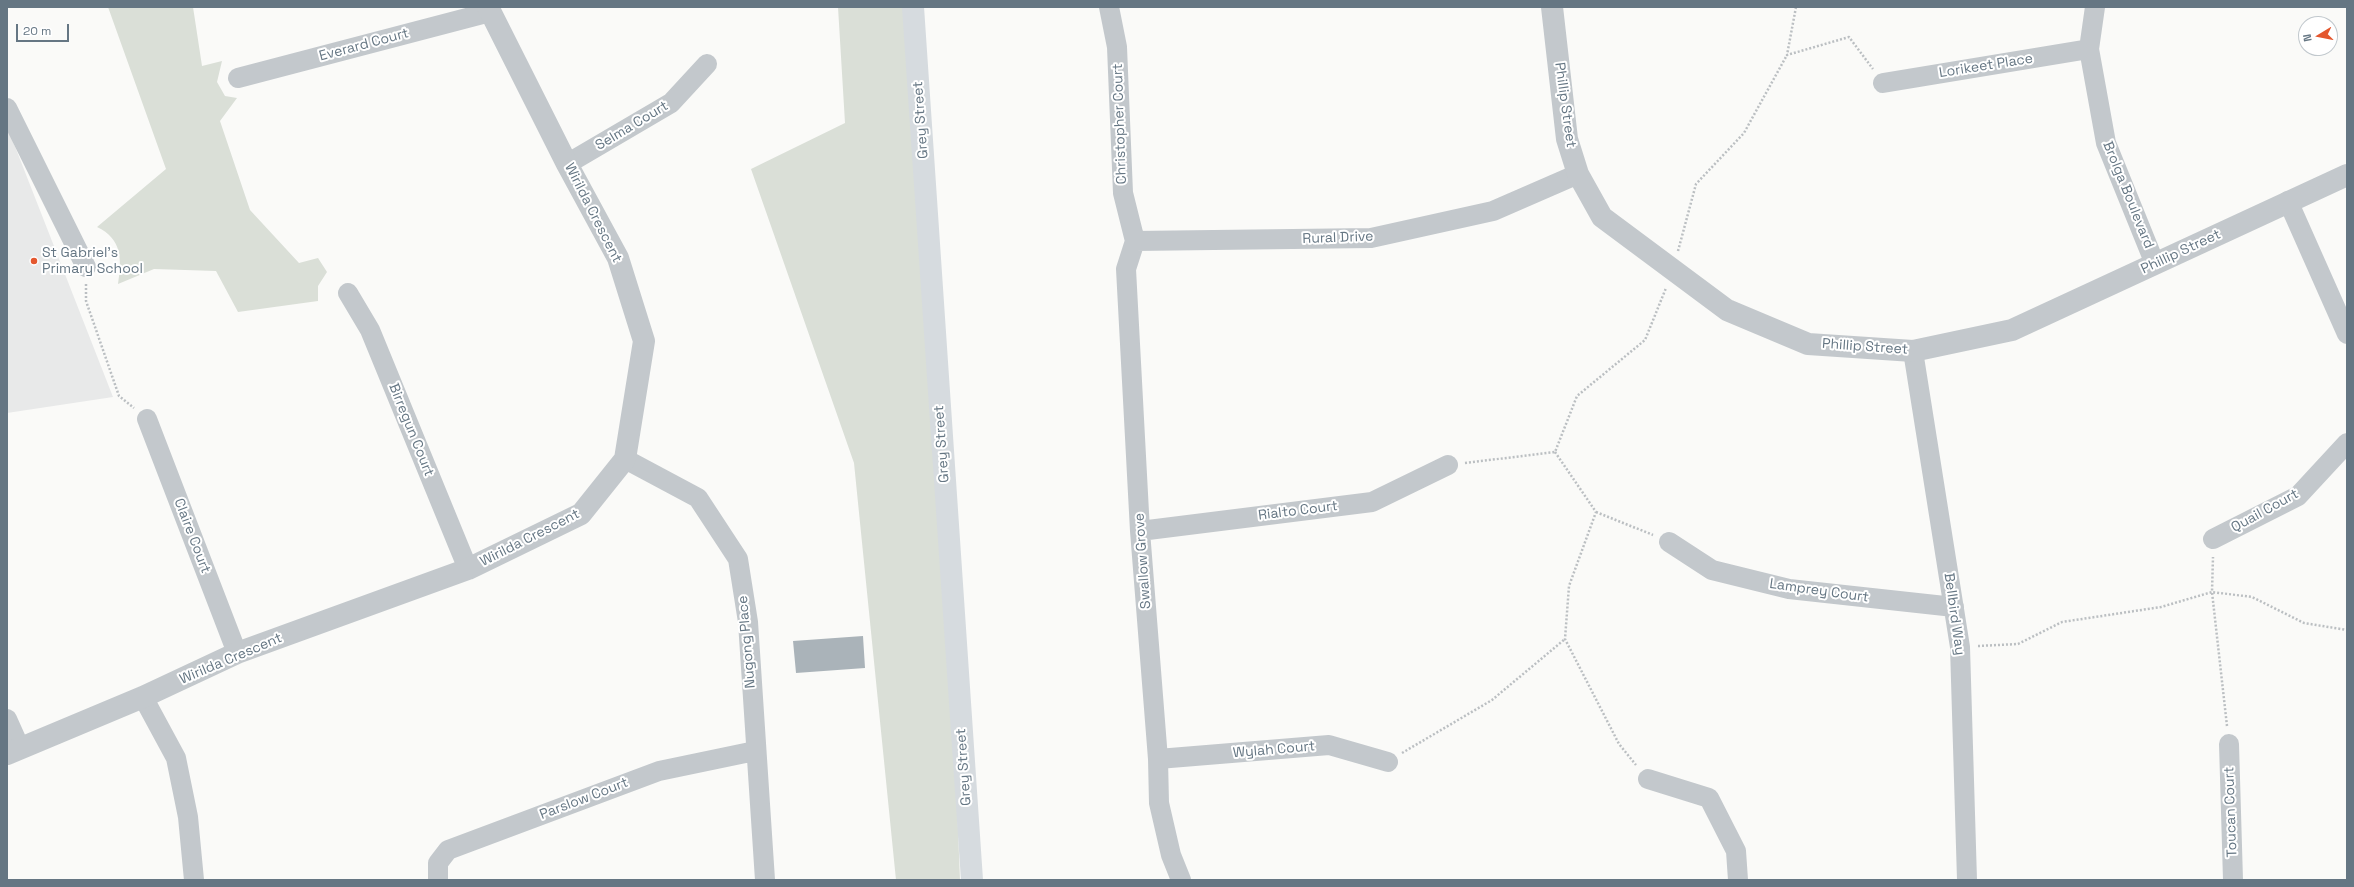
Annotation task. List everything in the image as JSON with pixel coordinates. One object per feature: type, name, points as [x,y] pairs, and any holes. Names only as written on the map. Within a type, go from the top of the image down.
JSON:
[{"type":"main road","name":"Grey Street","points":[[913,7],[972,880]]},
{"type":"street","name":"Christopher Court","points":[[1109,7],[1117,47],[1123,193],[1135,241]]},
{"type":"street","name":"Phillip Street","points":[[1552,7],[1567,139],[1578,174],[1602,217],[1727,310],[1808,344],[1912,351],[2012,330],[2347,175]]},
{"type":"street","name":"Brolga Boulevard","points":[[2095,7],[2089,49],[2106,143],[2155,264]]},
{"type":"street","name":"Everard Court","points":[[238,78],[489,10]]},
{"type":"street","name":"Wirilda Crescent","points":[[13,751],[143,697],[237,653],[468,569],[581,514],[625,460],[644,341],[618,258],[567,164],[489,10]]},
{"type":"street","name":"Lorikeet Place","points":[[1883,83],[2089,49]]},
{"type":"street","name":"Selma Court","points":[[567,164],[672,103],[707,64]]},
{"type":"street","points":[[7,108],[86,267]]},
{"type":"street","name":"Rural Drive","points":[[1135,241],[1371,238],[1492,211],[1578,174]]},
{"type":"street","points":[[2288,201],[2347,334]]},
{"type":"street","name":"Swallow Grove","points":[[1135,241],[1126,269],[1140,531],[1158,759],[1159,803],[1171,855],[1180,880]]},
{"type":"street","name":"Birregun Court","points":[[348,293],[370,330],[468,569]]},
{"type":"street","name":"Bellbird Way","points":[[1912,351],[1960,646],[1967,880]]},
{"type":"street","name":"Claire Court","points":[[147,419],[237,653]]},
{"type":"street","name":"Quail Court","points":[[2213,539],[2298,496],[2347,443]]},
{"type":"street","name":"Nugong Place","points":[[625,460],[698,498],[738,559],[748,622],[755,751],[766,880]]},
{"type":"street","name":"Rialto Court","points":[[1140,531],[1372,502],[1448,466]]},
{"type":"street","name":"Lamprey Court","points":[[1669,542],[1712,570],[1789,589],[1954,607]]},
{"type":"street","points":[[143,697],[176,758],[188,817],[194,880]]},
{"type":"street","points":[[7,719],[13,751]]},
{"type":"street","name":"Toucan Court","points":[[2229,744],[2233,880]]},
{"type":"street","name":"Wylah Court","points":[[1158,759],[1329,745],[1388,762]]},
{"type":"street","name":"Parslow Court","points":[[438,880],[438,864],[448,850],[659,771],[755,751]]},
{"type":"street","points":[[1648,779],[1709,798],[1736,851],[1738,880]]},
{"type":"path","points":[[1555,452],[1577,396],[1645,340],[1673,270],[1696,184],[1744,133],[1787,55],[1796,7]]},
{"type":"path","points":[[1787,55],[1849,37],[1883,83]]},
{"type":"path","points":[[86,267],[86,302],[119,396],[147,419]]},
{"type":"path","points":[[1448,466],[1555,452]]},
{"type":"path","points":[[1555,452],[1596,512],[1669,542]]},
{"type":"path","points":[[1596,512],[1569,586],[1565,639],[1619,744],[1648,779]]},
{"type":"path","points":[[2213,539],[2212,592],[2229,744]]},
{"type":"path","points":[[1960,646],[2018,644],[2062,622],[2161,607],[2212,592],[2252,596],[2304,623],[2347,630]]},
{"type":"path","points":[[1388,762],[1492,700],[1565,639]]},
{"type":"shaded area","points":[[108,7],[193,7],[202,66],[222,61],[217,82],[225,96],[237,98],[220,121],[250,210],[299,263],[318,258],[327,272],[318,286],[318,301],[238,312],[216,271],[154,269],[118,284],[120,258],[116,244],[111,237],[97,227],[166,169]]},
{"type":"shaded area","points":[[838,7],[906,7],[954,729],[960,880],[896,880],[854,463],[751,169],[845,123]]},
{"type":"shaded area","name":"St Gabriel's Primary School","points":[[7,126],[113,397],[7,413]]},
{"type":"building","points":[[863,636],[865,668],[796,673],[793,641]]},
{"type":"place","name":"St Gabriel's Primary School","points":[[34,261]]}]
